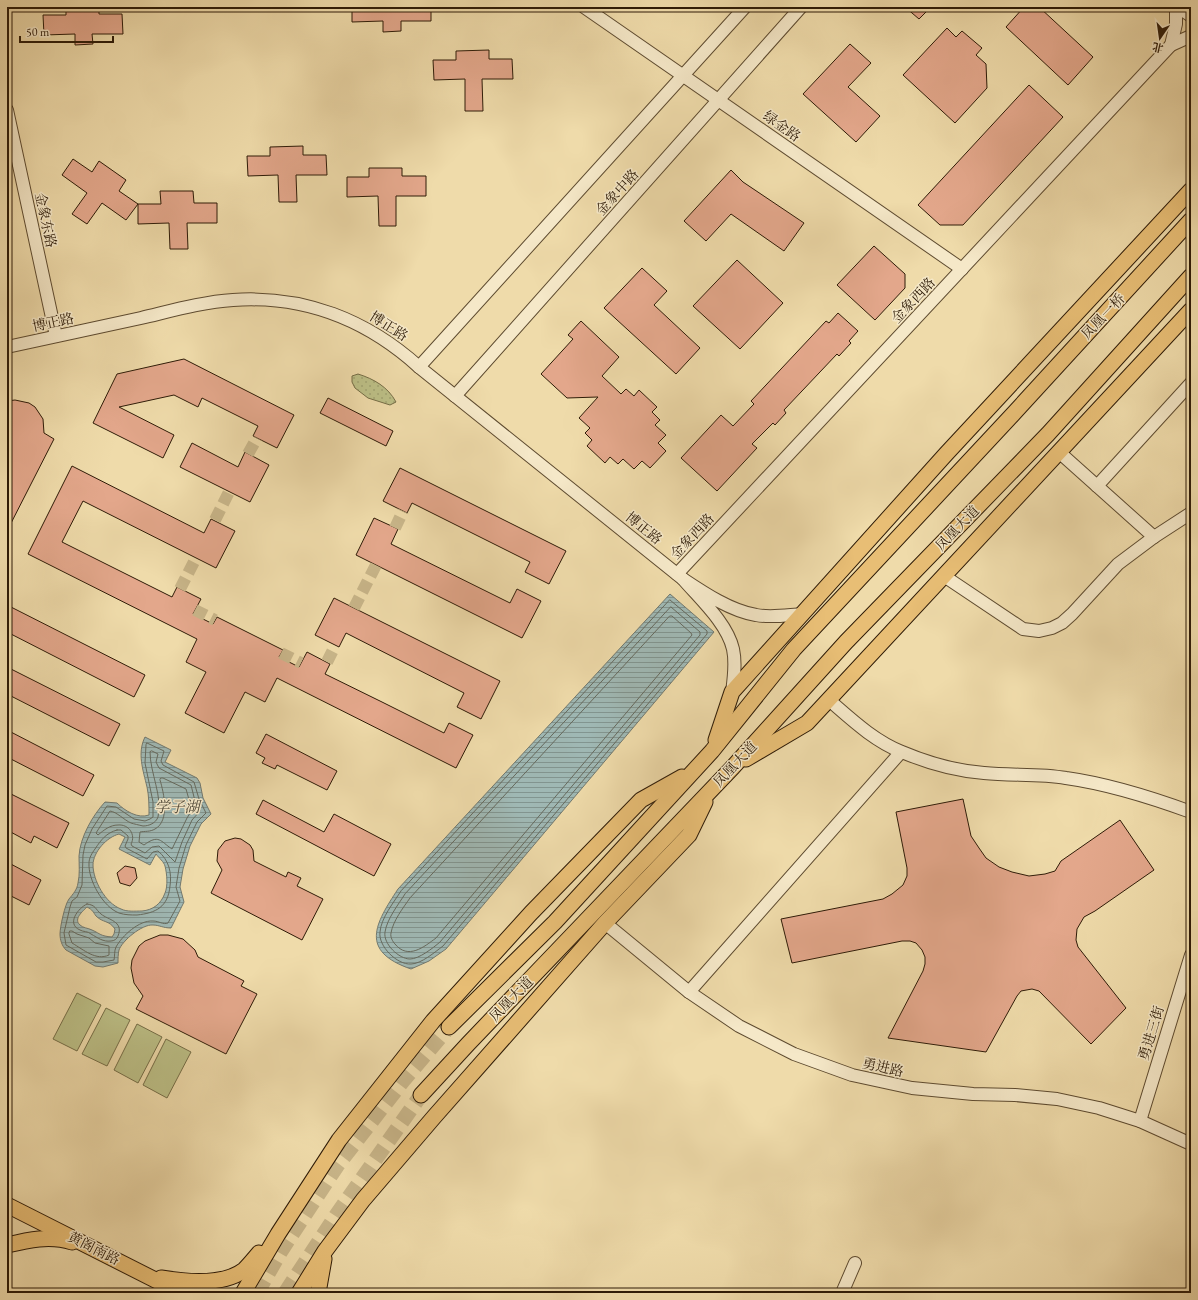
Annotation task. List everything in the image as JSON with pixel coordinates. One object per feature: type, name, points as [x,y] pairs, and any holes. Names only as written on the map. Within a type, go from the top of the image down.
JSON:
[{"type":"main road","points":[[712,751],[732,692],[946,454],[1191,190]]},
{"type":"main road","name":"凤凰一桥","points":[[1015,412],[1191,220]]},
{"type":"main road","name":"凤凰大道","points":[[421,1095],[733,767],[846,642],[1048,434],[1191,276]]},
{"type":"main road","points":[[733,767],[807,723],[1191,310]]},
{"type":"main road","name":"凤凰大道","points":[[449,1026],[555,922],[712,751],[794,649],[1015,412]]},
{"type":"main road","points":[[243,1293],[278,1234],[339,1140],[428,1027],[531,913],[640,800],[694,771]]},
{"type":"main road","points":[[300,1293],[325,1251],[363,1200],[605,923],[689,835],[712,789]]},
{"type":"main road","name":"黄阁南路","points":[[7,1205],[181,1293]]},
{"type":"main road","points":[[146,1275],[193,1281],[213,1281],[229,1277],[243,1270],[278,1234]]},
{"type":"main road","points":[[7,1245],[34,1239],[65,1239],[94,1248]]},
{"type":"main road","points":[[318,1293],[325,1251]]},
{"type":"street","name":"绿金路","points":[[584,7],[962,269]]},
{"type":"street","name":"金象中路","points":[[419,367],[744,7]]},
{"type":"street","name":"金象中路","points":[[456,396],[801,7]]},
{"type":"street","points":[[1171,45],[1176,24],[1177,7],[1191,16]]},
{"type":"street","points":[[1171,45],[1191,36]]},
{"type":"street","name":"金象西路","points":[[680,577],[962,269],[1171,45]]},
{"type":"street","name":"金象东路","points":[[7,110],[56,336]]},
{"type":"street","name":"博正路","points":[[7,347],[213,302],[246,299],[272,300],[312,307],[350,320],[387,341],[680,577]]},
{"type":"street","points":[[1097,486],[1191,383]]},
{"type":"street","points":[[1059,452],[1154,537]]},
{"type":"street","points":[[944,576],[1023,629],[1040,631],[1052,628],[1062,623],[1118,564],[1154,537],[1191,513]]},
{"type":"street","points":[[680,577],[707,595],[732,607],[755,615],[771,616],[802,614]]},
{"type":"street","points":[[680,577],[724,626],[733,648],[734,670],[732,692]]},
{"type":"street","points":[[829,700],[868,733],[901,752],[957,769],[985,774],[1026,774],[1065,777],[1149,797],[1191,812]]},
{"type":"street","points":[[689,992],[901,752]]},
{"type":"street","name":"勇进路","points":[[605,923],[689,992],[746,1030],[794,1054],[852,1075],[912,1088],[973,1094],[1015,1095],[1058,1099],[1099,1108],[1140,1120],[1191,1144]]},
{"type":"street","name":"勇进三街","points":[[1140,1120],[1191,955]]},
{"type":"street","points":[[842,1293],[855,1263]]},
{"type":"green space","points":[[358,374],[370,378],[380,384],[389,392],[396,402],[390,405],[368,398],[355,388],[352,382],[352,376]]},
{"type":"green space","points":[[77,993],[101,1005],[77,1051],[53,1039]]},
{"type":"green space","points":[[106,1008],[130,1020],[107,1066],[82,1054]]},
{"type":"green space","points":[[137,1024],[162,1037],[138,1083],[114,1070]]},
{"type":"green space","points":[[166,1039],[191,1052],[167,1098],[143,1085]]},
{"type":"water","points":[[670,594],[714,632],[446,949],[429,961],[411,969],[395,962],[384,954],[378,945],[376,935],[378,925],[398,889]]},
{"type":"water","name":"学子湖","points":[[145,737],[171,750],[165,762],[197,778],[200,783],[203,798],[211,814],[201,824],[190,846],[183,869],[180,887],[184,902],[171,928],[157,925],[143,927],[133,934],[121,946],[118,963],[103,967],[95,966],[66,950],[62,943],[60,931],[64,910],[67,902],[75,892],[79,880],[79,856],[82,841],[88,827],[100,807],[105,802],[117,803],[132,814],[140,816],[149,815],[148,794],[141,755]],"holes":[[[119,834],[125,837],[119,849],[150,865],[156,854],[164,864],[167,876],[166,890],[159,903],[150,909],[142,911],[126,911],[115,906],[105,896],[95,877],[93,865],[95,855],[110,838]],[[87,907],[92,910],[96,916],[113,926],[115,929],[112,937],[83,927],[78,923],[78,918]]]},
{"type":"building","points":[[66,7],[99,7],[99,14],[122,14],[123,34],[92,34],[93,44],[75,45],[75,34],[44,35],[43,15],[66,15]]},
{"type":"building","points":[[352,7],[431,7],[431,21],[401,21],[401,31],[383,32],[383,21],[352,22]]},
{"type":"building","points":[[905,7],[931,7],[919,19]]},
{"type":"building","points":[[1024,7],[1039,7],[1093,57],[1068,85],[1006,27]]},
{"type":"building","points":[[947,28],[956,37],[962,31],[982,48],[976,55],[986,64],[987,88],[955,123],[903,75]]},
{"type":"building","points":[[850,44],[871,63],[848,87],[880,116],[856,142],[803,94]]},
{"type":"building","points":[[489,50],[489,59],[512,59],[513,79],[482,79],[483,111],[465,111],[465,79],[434,80],[433,60],[456,60],[456,51]]},
{"type":"building","points":[[1029,85],[1063,117],[963,225],[940,225],[918,205]]},
{"type":"building","points":[[303,146],[303,155],[326,155],[327,175],[296,175],[297,202],[279,202],[278,175],[248,176],[247,156],[270,156],[270,147]]},
{"type":"building","points":[[73,159],[92,172],[99,161],[126,180],[119,191],[138,204],[126,220],[102,203],[87,224],[72,214],[87,193],[62,175]]},
{"type":"building","points":[[369,168],[402,168],[402,176],[426,176],[426,196],[396,196],[396,226],[379,226],[378,196],[347,197],[347,177],[369,177]]},
{"type":"building","points":[[731,170],[743,182],[804,223],[784,251],[731,214],[706,241],[684,221]]},
{"type":"building","points":[[160,191],[193,191],[194,203],[217,203],[217,223],[187,223],[188,249],[170,249],[169,223],[138,224],[138,204],[161,204]]},
{"type":"building","points":[[874,246],[905,274],[905,288],[875,320],[837,285]]},
{"type":"building","points":[[737,260],[783,303],[740,349],[693,306]]},
{"type":"building","points":[[642,268],[667,291],[654,305],[700,348],[676,374],[604,308]]},
{"type":"building","points":[[838,313],[858,331],[849,341],[851,343],[839,356],[837,354],[784,410],[786,413],[775,425],[773,423],[752,444],[757,448],[717,491],[681,458],[721,415],[733,426],[754,404],[751,401],[826,321],[829,323]]},
{"type":"building","points":[[581,321],[619,357],[602,376],[621,394],[626,389],[634,396],[639,390],[657,407],[652,412],[660,420],[655,425],[666,435],[658,443],[666,451],[650,468],[642,461],[634,469],[623,459],[618,464],[610,457],[605,463],[587,446],[592,440],[585,433],[590,428],[579,418],[598,397],[567,398],[541,374],[573,339],[568,335]]},
{"type":"building","points":[[184,359],[294,415],[277,448],[253,436],[258,426],[202,398],[198,407],[174,395],[119,407],[174,435],[163,458],[93,423],[117,374]]},
{"type":"building","points":[[328,398],[393,431],[386,446],[320,413]]},
{"type":"building","points":[[15,400],[29,403],[35,407],[43,419],[44,433],[54,439],[7,531],[7,401]]},
{"type":"building","points":[[192,443],[238,467],[245,452],[269,465],[250,502],[180,467]]},
{"type":"building","points":[[72,466],[204,533],[211,519],[235,531],[216,568],[83,501],[62,542],[172,597],[177,587],[201,599],[193,614],[213,624],[217,617],[283,650],[279,657],[299,667],[307,652],[330,664],[325,674],[444,733],[449,723],[473,735],[456,768],[277,678],[265,702],[245,692],[224,733],[185,713],[206,672],[186,662],[197,639],[28,554]]},
{"type":"building","points":[[400,468],[566,551],[549,584],[525,572],[530,562],[412,503],[407,513],[383,501]]},
{"type":"building","points":[[374,518],[398,529],[391,544],[510,603],[517,589],[541,601],[522,638],[356,555]]},
{"type":"building","points":[[334,598],[500,681],[481,719],[457,707],[464,693],[346,633],[339,647],[315,635]]},
{"type":"building","points":[[7,605],[145,675],[134,697],[7,632]]},
{"type":"building","points":[[7,667],[120,724],[109,746],[7,694]]},
{"type":"building","points":[[7,730],[94,775],[83,796],[7,757]]},
{"type":"building","points":[[266,734],[337,771],[327,790],[277,765],[275,769],[262,763],[265,758],[256,753]]},
{"type":"building","points":[[7,792],[69,823],[57,848],[34,836],[31,843],[7,830]]},
{"type":"building","points":[[963,799],[971,836],[979,848],[986,858],[999,867],[1012,872],[1029,876],[1055,871],[1061,861],[1120,820],[1154,870],[1084,917],[1077,929],[1076,940],[1078,947],[1126,1008],[1091,1044],[1039,991],[1032,989],[1021,991],[1017,996],[986,1052],[888,1038],[923,971],[925,964],[925,957],[922,950],[916,943],[910,941],[902,941],[792,963],[781,919],[883,899],[892,894],[903,885],[907,876],[907,868],[896,812]]},
{"type":"building","points":[[263,800],[324,832],[334,814],[391,844],[374,876],[256,814]]},
{"type":"building","points":[[235,838],[241,839],[250,845],[253,850],[254,861],[286,877],[288,872],[301,878],[297,886],[323,899],[302,940],[211,893],[222,870],[217,861],[218,850],[225,841]]},
{"type":"building","points":[[7,862],[41,880],[29,905],[7,894]]},
{"type":"building","points":[[125,866],[135,868],[137,878],[130,886],[120,883],[117,873]]},
{"type":"building","points":[[160,935],[168,935],[183,939],[195,950],[198,957],[244,981],[241,986],[257,994],[226,1054],[136,1009],[143,996],[134,983],[131,968],[132,960],[139,946],[145,941]]},
{"type":"tunnel","points":[[248,454],[257,438]]},
{"type":"tunnel","points":[[215,520],[229,492]]},
{"type":"tunnel","points":[[395,528],[403,511]]},
{"type":"tunnel","points":[[180,589],[196,558]]},
{"type":"tunnel","points":[[354,608],[376,565]]},
{"type":"tunnel","points":[[195,610],[215,620]]},
{"type":"tunnel","points":[[327,662],[335,646]]},
{"type":"tunnel","points":[[281,653],[301,663]]},
{"type":"tunnel","points":[[257,1293],[281,1251],[337,1166],[403,1081],[449,1027]]},
{"type":"tunnel","points":[[285,1293],[337,1214],[421,1095]]}]
